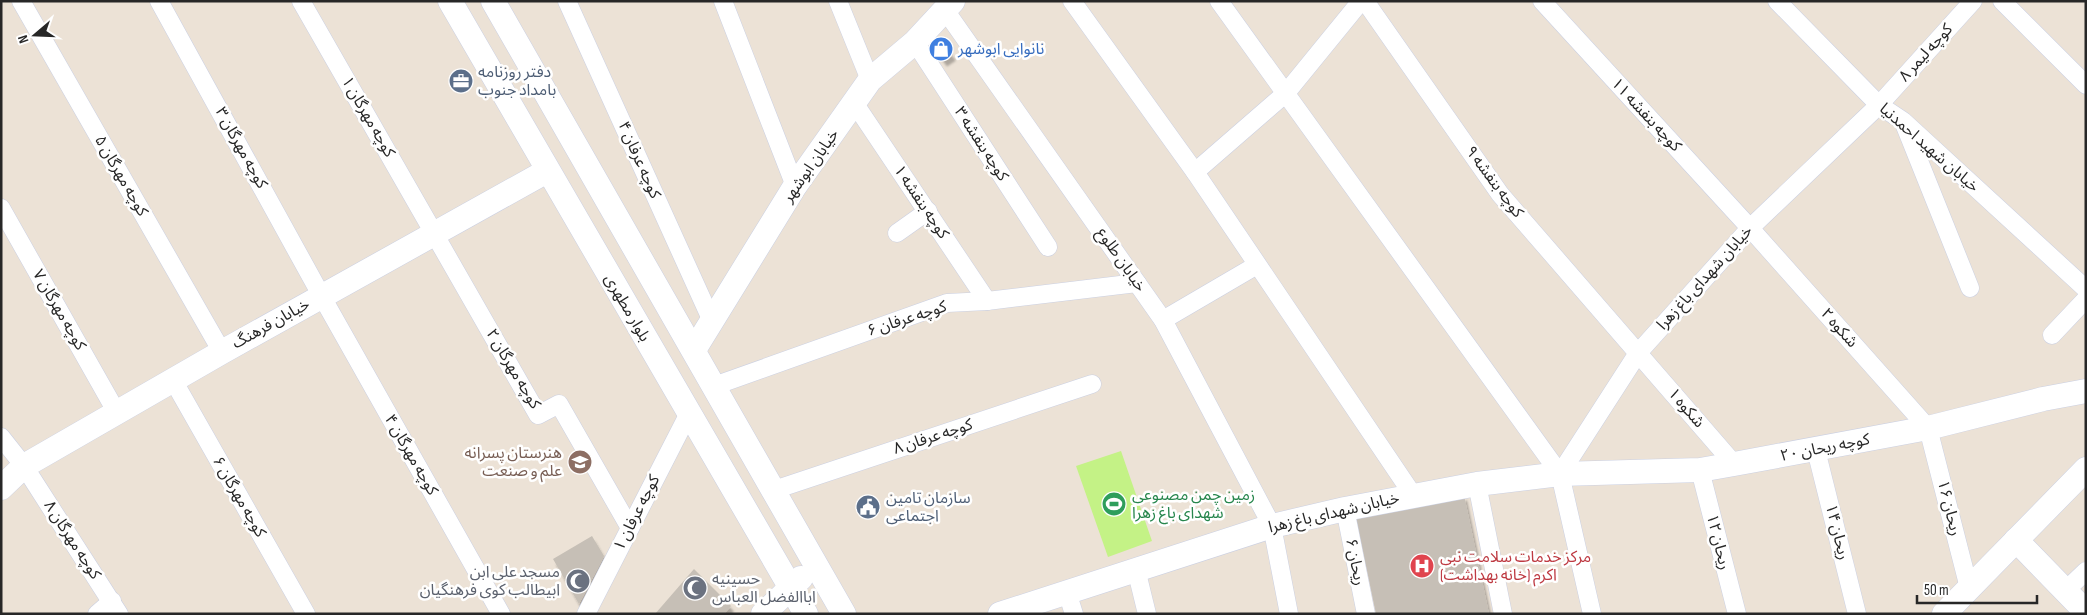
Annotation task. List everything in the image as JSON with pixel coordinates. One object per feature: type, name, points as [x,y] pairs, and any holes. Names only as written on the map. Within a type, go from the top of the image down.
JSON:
[{"type":"street","name":"کوچه مهرگان ۵","points":[[21,1],[222,352]]},
{"type":"street","name":"کوچه مهرگان ۳","points":[[159,1],[321,295]]},
{"type":"street","name":"کوچه مهرگان ۱","points":[[301,1],[434,234]]},
{"type":"street","name":"بلوار مطهری","points":[[450,1],[547,171],[791,587],[804,613]]},
{"type":"street","name":"کوچه عرفان ۴","points":[[567,1],[711,319]]},
{"type":"street","points":[[723,1],[795,186]]},
{"type":"street","points":[[838,1],[870,80]]},
{"type":"street","points":[[1072,1],[1195,172],[1414,495]]},
{"type":"street","points":[[1219,1],[1560,474],[1592,614]]},
{"type":"street","points":[[1195,172],[1286,93],[1361,1]]},
{"type":"street","name":"کوچه بنفشه ۹","points":[[1365,1],[1500,194],[1638,353]]},
{"type":"street","name":"کوچه بنفشه ۱۱","points":[[1542,1],[1750,228]]},
{"type":"street","name":"خیابان شهید احمدنیا","points":[[1777,1],[1879,105],[1903,121],[2086,289]]},
{"type":"street","name":"کوچه لیمر ۸","points":[[1879,105],[1973,1]]},
{"type":"street","points":[[2002,1],[2086,85]]},
{"type":"street","points":[[496,2],[844,614]]},
{"type":"street","name":"خیابان ابوشهر","points":[[694,350],[711,319],[795,186],[870,80],[915,42],[949,5]]},
{"type":"street","name":"خیابان طلوع","points":[[949,5],[1163,320],[1272,526],[1289,614]]},
{"type":"street","name":"کوچه بنفشه ۳","points":[[915,42],[1048,247]]},
{"type":"street","name":"کوچه بنفشه ۱","points":[[854,104],[987,301]]},
{"type":"street","name":"خیابان شهدای باغ زهرا","points":[[1560,474],[1638,353],[1750,228],[1879,105]]},
{"type":"street","points":[[1903,121],[1970,288]]},
{"type":"street","name":"خیابان فرهنگ","points":[[1,488],[24,466],[117,412],[321,295],[547,171]]},
{"type":"street","name":"کوچه مهرگان ۷","points":[[1,208],[117,412]]},
{"type":"street","points":[[897,233],[928,211]]},
{"type":"street","name":"شکوه ۲","points":[[1750,228],[1928,428]]},
{"type":"street","name":"کوچه مهرگان ۲","points":[[434,234],[538,415],[559,404],[630,528]]},
{"type":"street","points":[[1163,320],[1257,265]]},
{"type":"street","name":"کوچه عرفان ۶","points":[[714,386],[947,304],[1137,283]]},
{"type":"street","name":"کوچه مهرگان ۴","points":[[321,295],[502,614]]},
{"type":"street","points":[[2052,336],[2086,299]]},
{"type":"street","name":"شکوه ۱","points":[[1638,353],[1734,464]]},
{"type":"street","name":"کوچه مهرگان ۶","points":[[173,380],[306,614]]},
{"type":"street","name":"کوچه عرفان ۸","points":[[774,490],[1092,384]]},
{"type":"street","name":"کوچه ریحان ۲۰","points":[[1560,474],[1700,470],[1928,428],[2043,399],[2086,391]]},
{"type":"street","name":"کوچه عرفان ۱","points":[[586,614],[689,413]]},
{"type":"street","name":"ریحان ۱۶","points":[[1928,428],[1969,588]]},
{"type":"street","name":"کوچه مهرگان ۸","points":[[1,437],[24,466],[116,607]]},
{"type":"street","name":"ریحان ۱۴","points":[[1816,450],[1857,614]]},
{"type":"street","points":[[1952,611],[1969,588],[2086,469]]},
{"type":"street","name":"ریحان ۱۲","points":[[1700,470],[1737,614]]},
{"type":"street","name":"خیابان شهدای باغ‌ زهرا","points":[[1000,614],[1071,603],[1136,569],[1272,526],[1414,495],[1477,484],[1560,474]]},
{"type":"street","points":[[1477,484],[1503,614]]},
{"type":"street","name":"ریحان ۶","points":[[1345,509],[1366,614]]},
{"type":"street","points":[[2016,540],[2086,612]]},
{"type":"street","points":[[763,614],[816,566]]},
{"type":"street","points":[[1136,569],[1147,614]]},
{"type":"street","points":[[2065,591],[2086,571]]},
{"type":"street","points":[[804,613],[831,591]]},
{"type":"street","points":[[97,614],[116,607]]},
{"type":"green space","name":"زمین چمن مصنوعی شهدای باغ زهرا","points":[[1121,451],[1152,541],[1108,557],[1076,466]]},
{"type":"building","name":"نانوایی ابوشهر","points":[[937,37],[953,55],[944,61],[931,44]]},
{"type":"building","name":"مرکز خدمات سلامت نبی اکرم (خانه بهداشت)","points":[[1464,495],[1489,614],[1376,614],[1356,518]]},
{"type":"building","name":"مسجد علی ابن ابیطالب کوی فرهنگیان","points":[[592,536],[604,556],[579,604],[553,559]]},
{"type":"building","name":"حسینیه اباالفضل العباس","points":[[694,569],[731,606],[724,614],[655,614]]},
{"type":"place","name":"نانوایی ابوشهر","points":[[941,49]]},
{"type":"place","name":"دفتر روزنامه بامداد جنوب","points":[[461,81]]},
{"type":"place","name":"هنرستان پسرانه علم و صنعت","points":[[580,462]]},
{"type":"place","name":"زمین چمن مصنوعی شهدای باغ زهرا","points":[[1114,504]]},
{"type":"place","name":"سازمان تامین اجتماعی","points":[[868,507]]},
{"type":"place","name":"مرکز خدمات سلامت نبی اکرم (خانه بهداشت)","points":[[1422,566]]},
{"type":"place","name":"مسجد علی ابن ابیطالب کوی فرهنگیان","points":[[578,581]]},
{"type":"place","name":"حسینیه اباالفضل العباس","points":[[695,588]]}]
